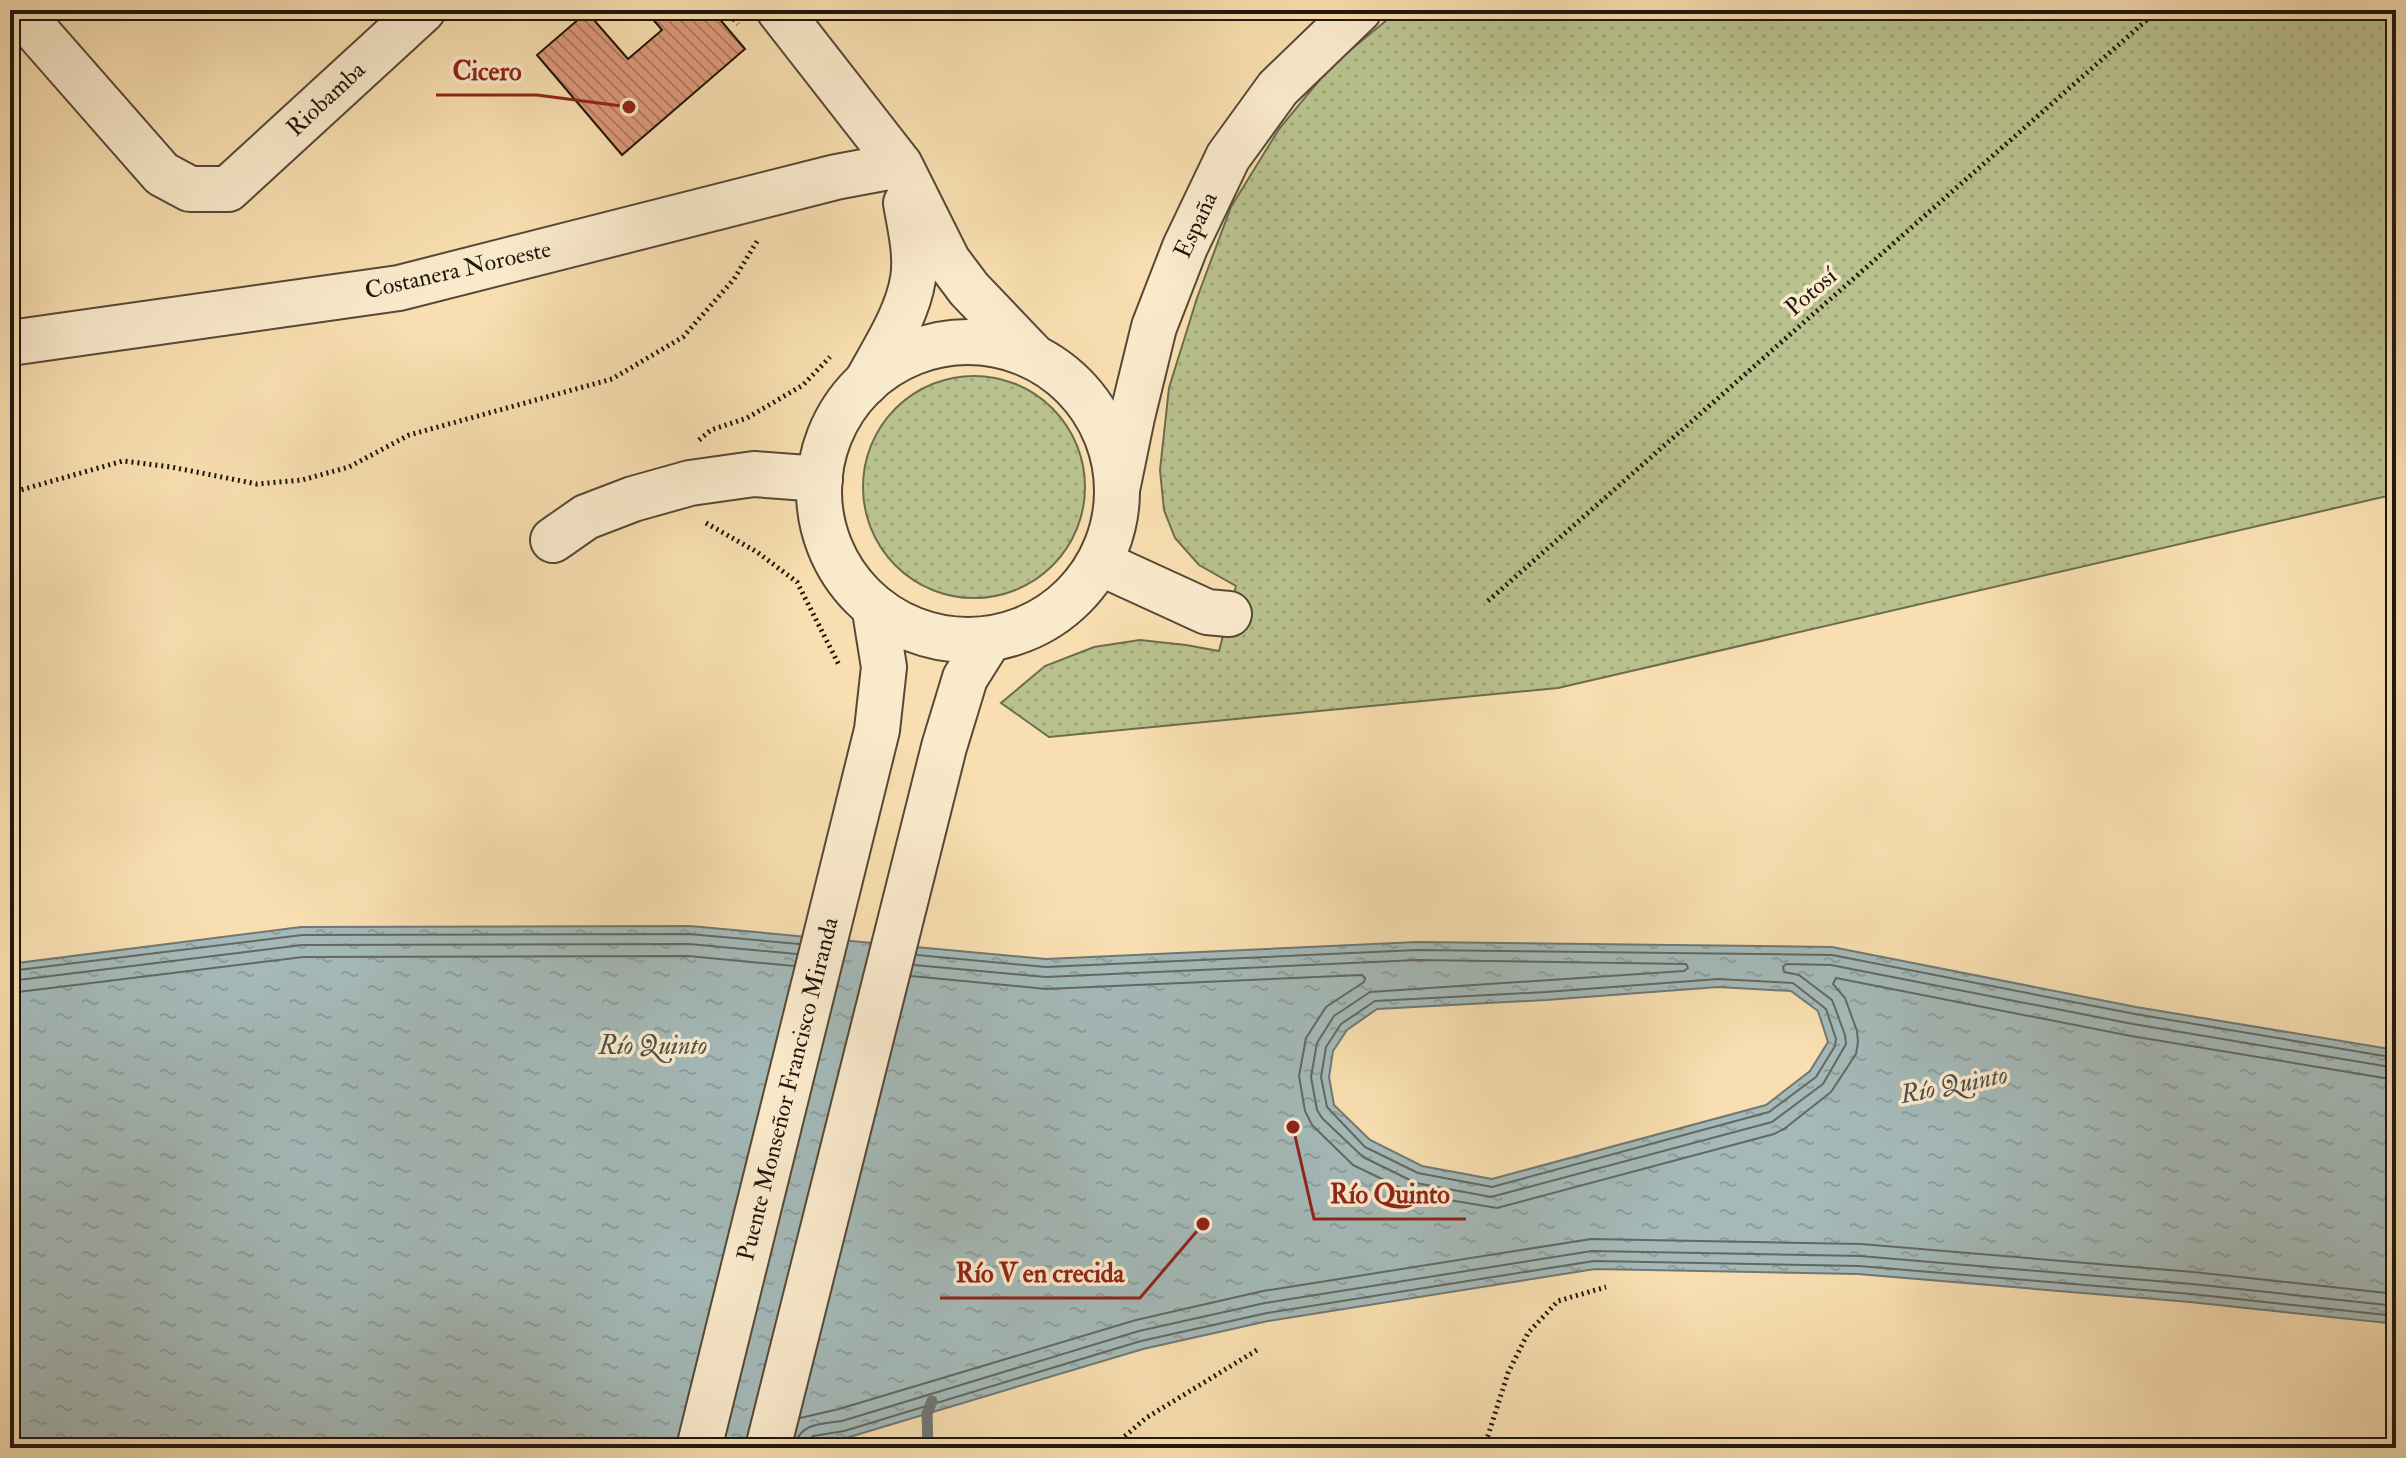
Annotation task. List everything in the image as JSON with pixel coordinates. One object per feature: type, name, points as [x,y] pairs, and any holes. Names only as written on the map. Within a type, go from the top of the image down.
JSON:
[{"type":"street","name":"Riobamba","points":[[18,10],[162,174],[190,189],[228,189],[423,10]]},
{"type":"street","name":"España","points":[[1118,485],[1154,327],[1185,247],[1228,157],[1278,88],[1359,10]]},
{"type":"street","points":[[762,22],[900,165],[948,261],[969,289],[1031,354]]},
{"type":"street","points":[[866,383],[900,319],[913,278],[912,237],[900,165]]},
{"type":"street","name":"Costanera Noroeste","points":[[10,343],[399,288],[789,189],[900,165]]},
{"type":"street","points":[[961,340],[990,340],[1031,354],[1062,373],[1085,401],[1104,436],[1118,485],[1114,532],[1100,563],[1078,592],[1051,615],[1020,631],[989,640],[945,639],[907,627],[875,611],[851,586],[833,558],[819,516],[821,459],[845,406],[866,383],[924,345],[961,340]]},
{"type":"street","points":[[553,540],[586,517],[633,499],[690,483],[754,474],[820,479]]},
{"type":"street","points":[[1100,563],[1207,612],[1229,614]]},
{"type":"street","name":"Puente Monseñor Francisco Miranda","points":[[699,1448],[877,730],[884,667],[875,611]]},
{"type":"street","points":[[768,1448],[944,747],[965,678],[989,640]]},
{"type":"path","points":[[726,10],[762,22]]},
{"type":"path","name":"Potosí","points":[[1488,601],[2158,10]]},
{"type":"path","points":[[10,493],[123,461],[257,484],[302,480],[349,467],[409,435],[612,379],[683,337],[734,279],[789,189]]},
{"type":"path","points":[[839,348],[803,385],[747,418],[711,430],[685,451],[690,483],[704,522],[757,552],[797,582],[840,667]]},
{"type":"path","points":[[1484,1448],[1508,1373],[1528,1333],[1558,1301],[1606,1287]]},
{"type":"path","points":[[1111,1448],[1146,1418],[1257,1350]]},
{"type":"green space","points":[[1399,10],[2396,10],[2396,494],[1558,688],[1049,737],[1001,703],[1045,666],[1094,647],[1140,640],[1219,651],[1236,586],[1199,565],[1175,538],[1164,510],[1160,470],[1169,388],[1197,298],[1231,207],[1279,129],[1331,66]]},
{"type":"green space","points":[[974,376],[996,378],[1016,385],[1036,395],[1052,409],[1066,425],[1076,445],[1083,465],[1083,509],[1076,529],[1066,549],[1052,565],[1036,579],[1016,589],[996,596],[974,598],[952,596],[932,589],[912,579],[896,565],[882,549],[872,529],[865,509],[863,487],[865,465],[872,445],[882,425],[896,409],[912,395],[932,385],[952,378]]},
{"type":"water","points":[[690,926],[1046,959],[1417,942],[1832,947],[2136,1007],[2396,1050],[2396,1324],[2190,1302],[1858,1274],[1595,1269],[1268,1321],[1143,1349],[846,1438],[793,1448],[10,1448],[10,964],[301,927]],"holes":[[[1718,987],[1791,991],[1818,1011],[1828,1042],[1810,1071],[1766,1105],[1492,1179],[1422,1166],[1370,1140],[1334,1105],[1329,1077],[1333,1051],[1347,1030],[1377,1009]]]},
{"type":"building","points":[[645,10],[712,10],[745,49],[622,155],[537,55],[587,12],[628,59],[662,30]]},
{"type":"waterway","points":[[928,1448],[927,1414],[932,1401]]},
{"type":"place","name":"Cicero","points":[[629,107]]},
{"type":"place","name":"Río Quinto","points":[[1293,1127]]},
{"type":"place","name":"Río V en crecida","points":[[1203,1224]]}]
